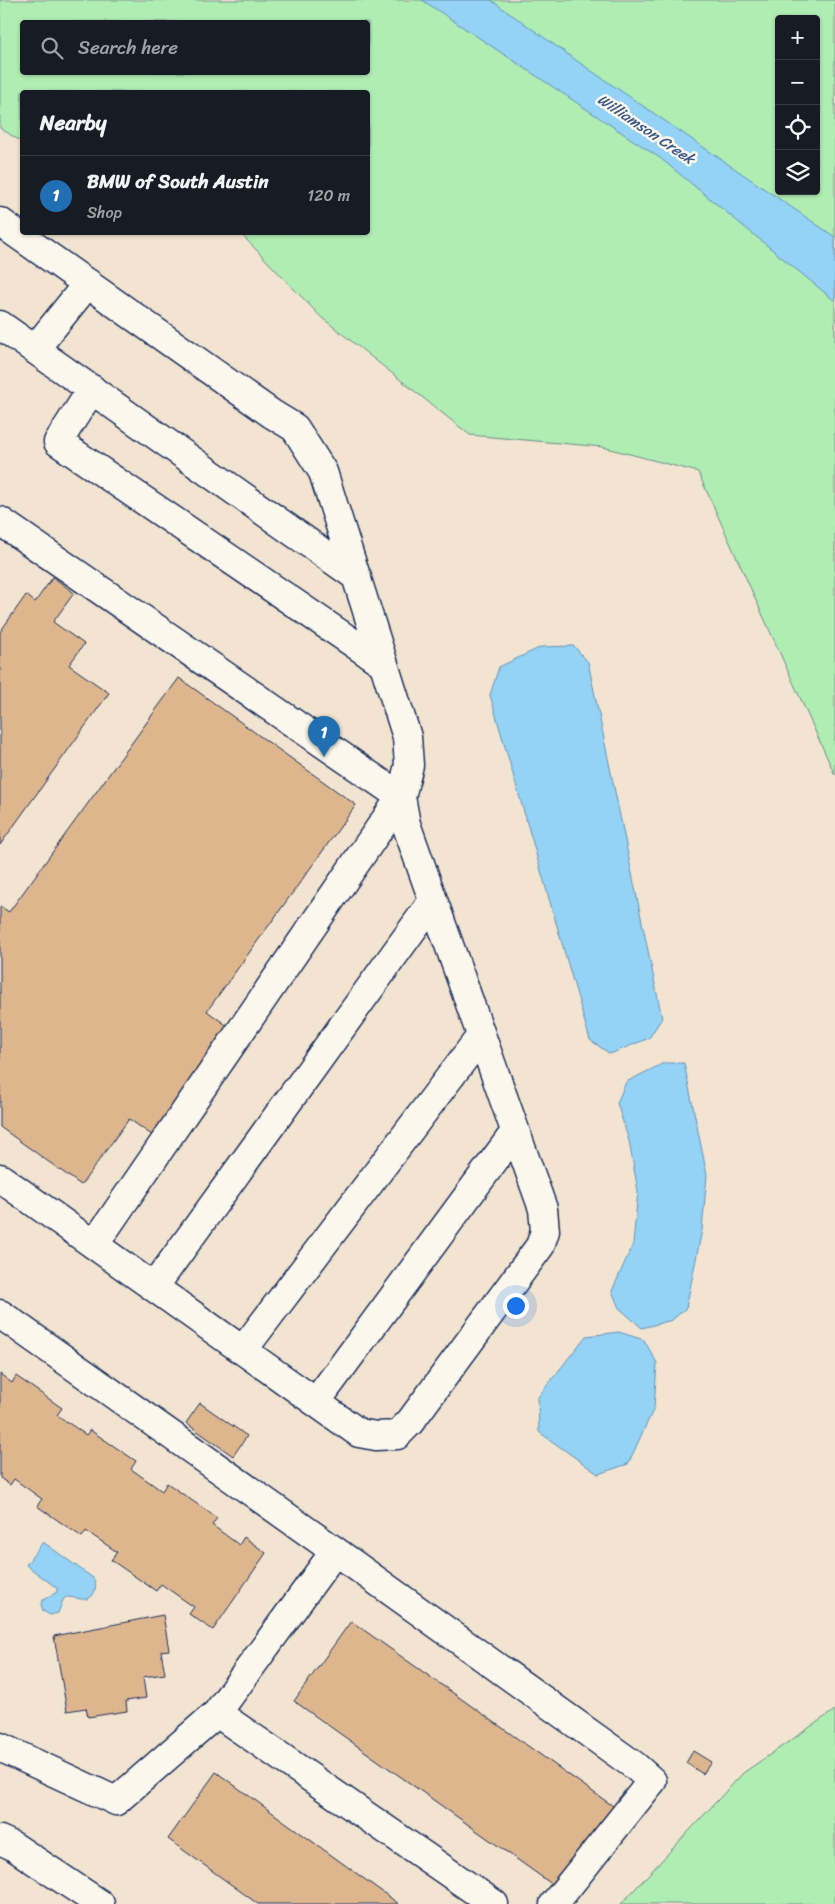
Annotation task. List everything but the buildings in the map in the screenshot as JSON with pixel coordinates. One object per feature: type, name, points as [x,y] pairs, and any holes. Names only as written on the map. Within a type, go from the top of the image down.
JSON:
[{"type":"main road","points":[[0,222],[272,414],[295,428],[323,472],[407,737],[409,766],[401,797],[94,1245]]},
{"type":"main road","points":[[35,349],[88,284]]},
{"type":"main road","points":[[4,336],[35,349],[357,577]]},
{"type":"main road","points":[[92,389],[58,442],[384,664]]},
{"type":"main road","points":[[0,521],[401,797],[406,824],[543,1209],[545,1231],[540,1246],[410,1422],[397,1435],[376,1436],[359,1433],[0,1178]]},
{"type":"main road","points":[[154,1287],[433,901]]},
{"type":"main road","points":[[243,1350],[481,1036]]},
{"type":"main road","points":[[316,1402],[515,1132]]},
{"type":"main road","points":[[0,1314],[335,1551],[635,1766],[652,1781],[554,1904]]},
{"type":"main road","points":[[0,1747],[116,1801],[217,1713],[335,1551]]},
{"type":"main road","points":[[217,1713],[494,1904]]},
{"type":"main road","points":[[0,1840],[13,1846],[100,1904]]},
{"type":"green space","points":[[0,0],[835,0],[835,775],[698,472],[603,447],[470,435],[321,317],[242,235],[370,235],[370,90],[20,90],[20,141],[0,128]]},
{"type":"green space","points":[[835,1710],[835,1904],[621,1904],[743,1773]]},
{"type":"water","name":"Williamson Creek","points":[[422,0],[491,0],[835,237],[835,301],[660,158]]},
{"type":"water","points":[[574,646],[588,662],[662,1018],[649,1038],[610,1054],[590,1040],[490,695],[499,667],[541,647]]},
{"type":"water","points":[[664,1063],[684,1063],[707,1175],[702,1230],[686,1308],[672,1320],[642,1328],[619,1308],[612,1291],[633,1244],[638,1191],[629,1141],[617,1103],[626,1082]]},
{"type":"water","points":[[619,1332],[644,1340],[657,1363],[654,1408],[628,1464],[598,1474],[539,1432],[538,1397],[586,1336]]},
{"type":"water","points":[[43,1542],[95,1581],[93,1595],[87,1599],[66,1597],[58,1613],[50,1615],[43,1611],[41,1604],[43,1600],[57,1592],[57,1588],[26,1565]]},
{"type":"place","name":"BMW of South Austin","points":[[324,757]]}]
